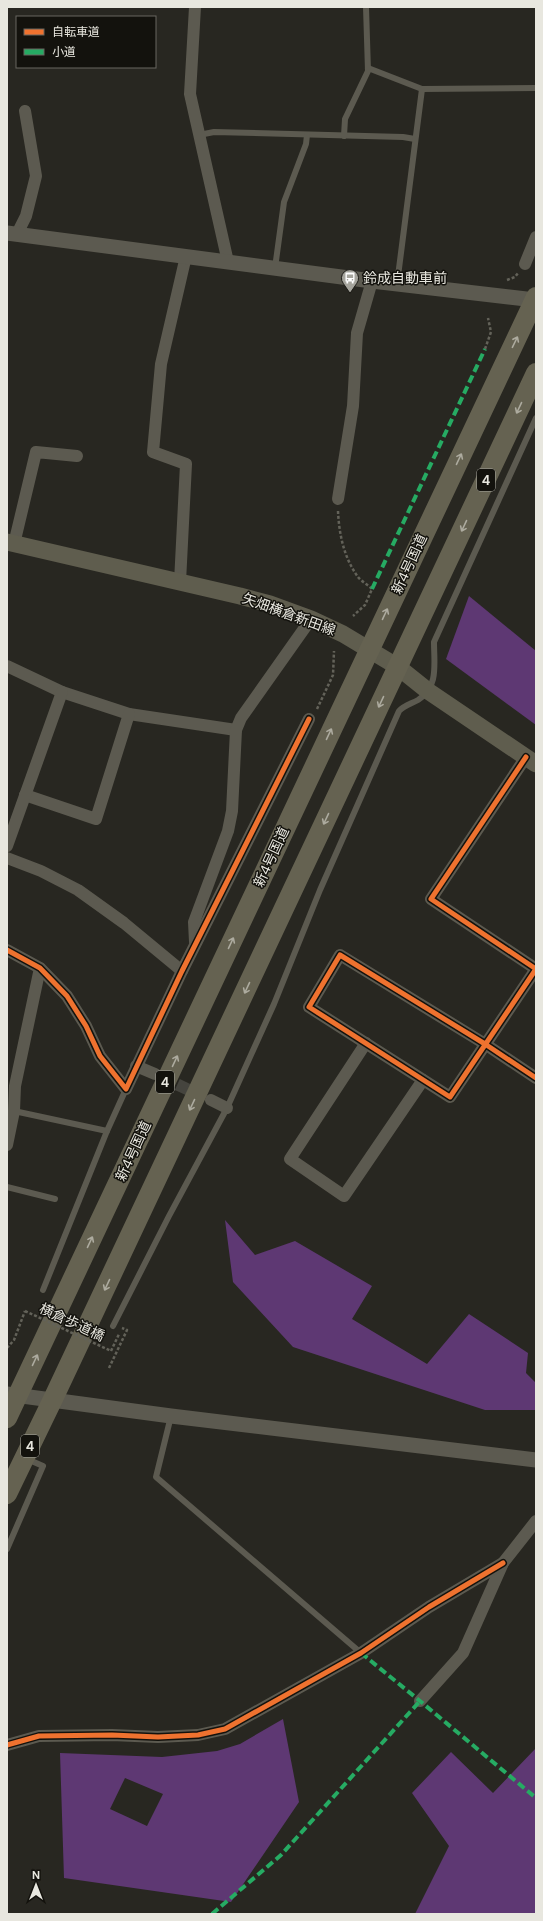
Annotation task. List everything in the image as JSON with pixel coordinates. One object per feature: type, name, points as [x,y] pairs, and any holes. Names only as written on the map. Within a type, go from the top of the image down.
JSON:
[{"type":"highway","name":"新4号国道","points":[[7,1418],[12,1394],[536,299]]},
{"type":"highway","name":"4","points":[[7,1494],[53,1400],[536,373]]},
{"type":"main road","name":"矢畑横倉新田線","points":[[10,543],[270,604],[311,619],[398,666],[428,691],[531,760]]},
{"type":"street","points":[[195,7],[190,94],[228,262]]},
{"type":"street","points":[[12,233],[26,216],[36,176],[25,111]]},
{"type":"street","points":[[12,233],[372,281],[536,299]]},
{"type":"street","points":[[525,264],[536,237]]},
{"type":"street","points":[[180,582],[186,464],[153,452],[161,364],[186,256]]},
{"type":"street","points":[[338,499],[353,406],[357,333],[372,281]]},
{"type":"street","points":[[10,543],[36,452],[77,456]]},
{"type":"street","points":[[195,946],[194,922],[228,830],[232,811],[236,730],[241,718],[311,619]]},
{"type":"street","points":[[7,666],[62,692],[129,714],[236,730]]},
{"type":"street","points":[[7,846],[62,692]]},
{"type":"street","points":[[25,795],[96,819],[129,714]]},
{"type":"street","points":[[7,950],[40,968],[67,996],[86,1026],[100,1056],[126,1089],[182,971],[309,719]]},
{"type":"street","points":[[531,760],[432,899],[536,969],[486,1044],[450,1097],[309,1007],[340,955],[486,1044],[536,1078]]},
{"type":"street","points":[[7,858],[41,871],[78,890],[124,923],[182,971]]},
{"type":"street","points":[[7,1145],[14,1110],[15,1086],[40,968]]},
{"type":"street","points":[[366,1043],[290,1159],[344,1196],[423,1080]]},
{"type":"street","points":[[136,1066],[155,1074]]},
{"type":"street","points":[[211,1100],[227,1108]]},
{"type":"street","points":[[12,1394],[171,1416],[536,1460]]},
{"type":"street","points":[[420,1701],[463,1653],[503,1563],[536,1521]]},
{"type":"street","points":[[7,1745],[39,1736],[112,1735],[158,1737],[198,1735],[225,1729],[360,1654],[429,1607],[503,1563]]},
{"type":"lane","points":[[344,136],[346,119],[368,68],[366,7]]},
{"type":"lane","points":[[368,68],[422,89],[536,88]]},
{"type":"lane","points":[[397,284],[422,89]]},
{"type":"lane","points":[[200,135],[214,132],[403,137],[415,139]]},
{"type":"lane","points":[[275,268],[284,202],[306,144],[307,135]]},
{"type":"lane","points":[[113,1326],[169,1216],[227,1108],[274,1004],[320,890],[399,711],[405,705],[418,699],[428,691],[434,680],[434,642],[536,418]]},
{"type":"lane","points":[[43,1290],[107,1131],[126,1089]]},
{"type":"lane","points":[[14,1110],[107,1131]]},
{"type":"lane","points":[[7,1187],[55,1199]]},
{"type":"lane","points":[[171,1416],[156,1478],[360,1654]]},
{"type":"lane","points":[[7,1549],[43,1466],[24,1458]]},
{"type":"path","points":[[485,350],[491,332],[488,318]]},
{"type":"path","points":[[338,499],[338,526],[345,552],[358,578],[372,588],[365,605],[353,616]]},
{"type":"path","points":[[309,719],[315,712],[333,676],[334,651]]},
{"type":"shaded area","points":[[469,596],[536,651],[536,725],[446,659]]},
{"type":"shaded area","points":[[225,1220],[255,1255],[295,1241],[372,1286],[352,1319],[427,1364],[469,1314],[528,1353],[526,1373],[536,1383],[536,1410],[485,1410],[293,1347],[233,1282]]},
{"type":"shaded area","points":[[283,1719],[299,1802],[231,1902],[64,1878],[60,1753],[162,1757],[217,1751],[240,1744]],"holes":[[[125,1778],[163,1794],[147,1826],[110,1809]]]},
{"type":"shaded area","points":[[536,1748],[536,1914],[415,1914],[449,1846],[412,1793],[451,1752],[493,1793]]},
{"type":"tunnel","points":[[161,1077],[202,1096]]},
{"type":"marked path","points":[[372,589],[485,349]]},
{"type":"marked path","points":[[361,1653],[536,1798]]},
{"type":"marked path","points":[[212,1914],[281,1855],[420,1701]]},
{"type":"cycle path","points":[[7,950],[40,968],[67,996],[86,1026],[100,1056],[126,1089],[182,971],[309,719]]},
{"type":"cycle path","points":[[526,757],[431,899],[536,969],[450,1097],[309,1007],[340,955],[485,1044],[536,1078]]},
{"type":"cycle path","points":[[7,1745],[39,1736],[112,1735],[158,1737],[198,1735],[225,1729],[361,1653],[429,1607],[503,1563]]},
{"type":"place","name":"鈴成自動車前","points":[[350,293]]}]
